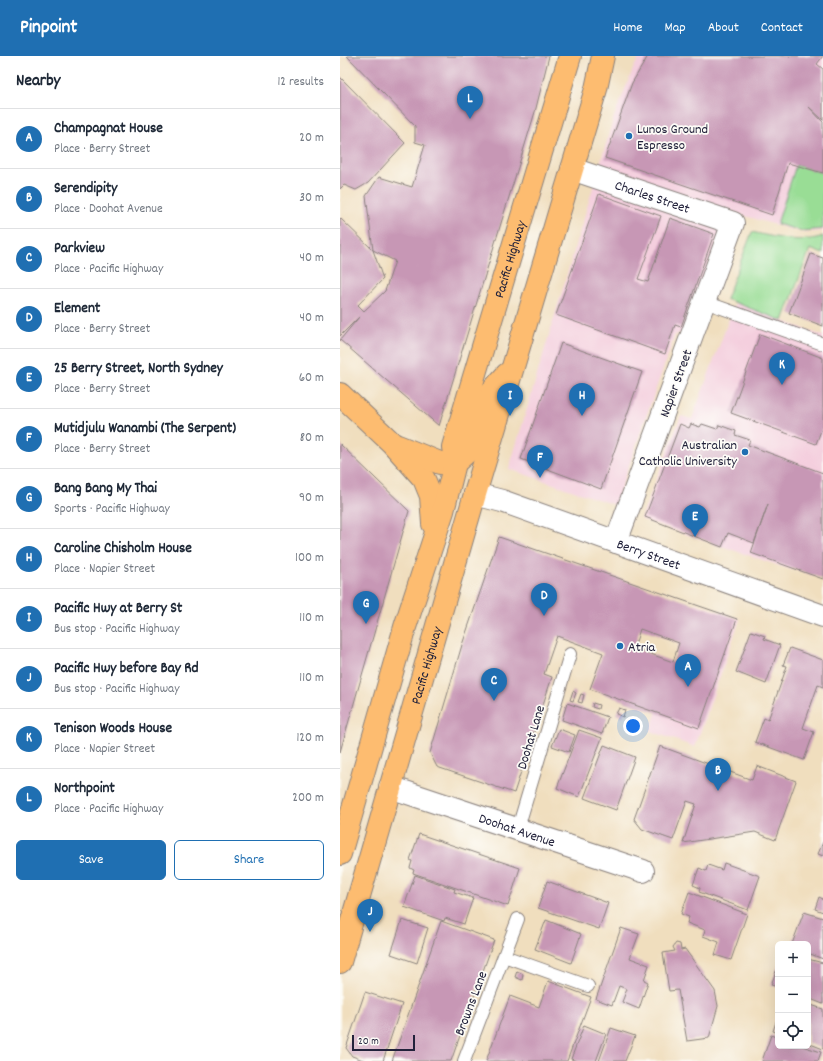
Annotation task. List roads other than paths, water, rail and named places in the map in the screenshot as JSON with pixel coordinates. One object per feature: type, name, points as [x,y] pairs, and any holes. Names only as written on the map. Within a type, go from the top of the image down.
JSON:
[{"type":"main road","name":"Pacific Highway","points":[[340,854],[405,626],[456,463],[453,447],[570,56]]},
{"type":"main road","name":"Pacific Highway","points":[[340,962],[474,494],[596,89],[603,56]]},
{"type":"main road","name":"Pacific Highway","points":[[456,463],[467,452],[471,444],[485,399],[512,369]]},
{"type":"main road","points":[[340,394],[392,443],[429,487],[433,510],[432,541]]},
{"type":"main road","points":[[392,443],[440,463],[456,463]]},
{"type":"street","name":"Charles Street","points":[[572,168],[733,223]]},
{"type":"street","name":"Napier Street","points":[[616,542],[733,223]]},
{"type":"street","name":"Berry Street","points":[[474,494],[502,501],[823,616]]},
{"type":"street","name":"Doohat Avenue","points":[[390,787],[518,828],[644,871]]},
{"type":"lane","points":[[705,302],[770,328],[823,344]]},
{"type":"lane","name":"Doohat Lane","points":[[518,828],[570,654]]},
{"type":"lane","name":"Browns Lane","points":[[464,1061],[518,918]]},
{"type":"lane","points":[[504,956],[588,986]]},
{"type":"place","name":"Northpoint","points":[[470,119]]},
{"type":"place","name":"Lunos Ground Espresso","points":[[629,136]]},
{"type":"place","name":"Tenison Woods House","points":[[782,385]]},
{"type":"place","name":"Pacific Hwy at Berry St","points":[[510,416]]},
{"type":"place","name":"Caroline Chisholm House","points":[[582,416]]},
{"type":"place","name":"Australian Catholic University","points":[[745,452]]},
{"type":"place","name":"Mutidjulu Wanambi (The Serpent)","points":[[540,478]]},
{"type":"place","name":"25 Berry Street, North Sydney","points":[[695,537]]},
{"type":"place","name":"Element","points":[[544,616]]},
{"type":"place","name":"Bang Bang My Thai","points":[[366,624]]},
{"type":"place","name":"Atria","points":[[620,646]]},
{"type":"place","name":"Champagnat House","points":[[688,687]]},
{"type":"place","name":"Parkview","points":[[494,701]]},
{"type":"place","name":"Serendipity","points":[[718,791]]},
{"type":"place","name":"Pacific Hwy before Bay Rd","points":[[370,932]]}]
